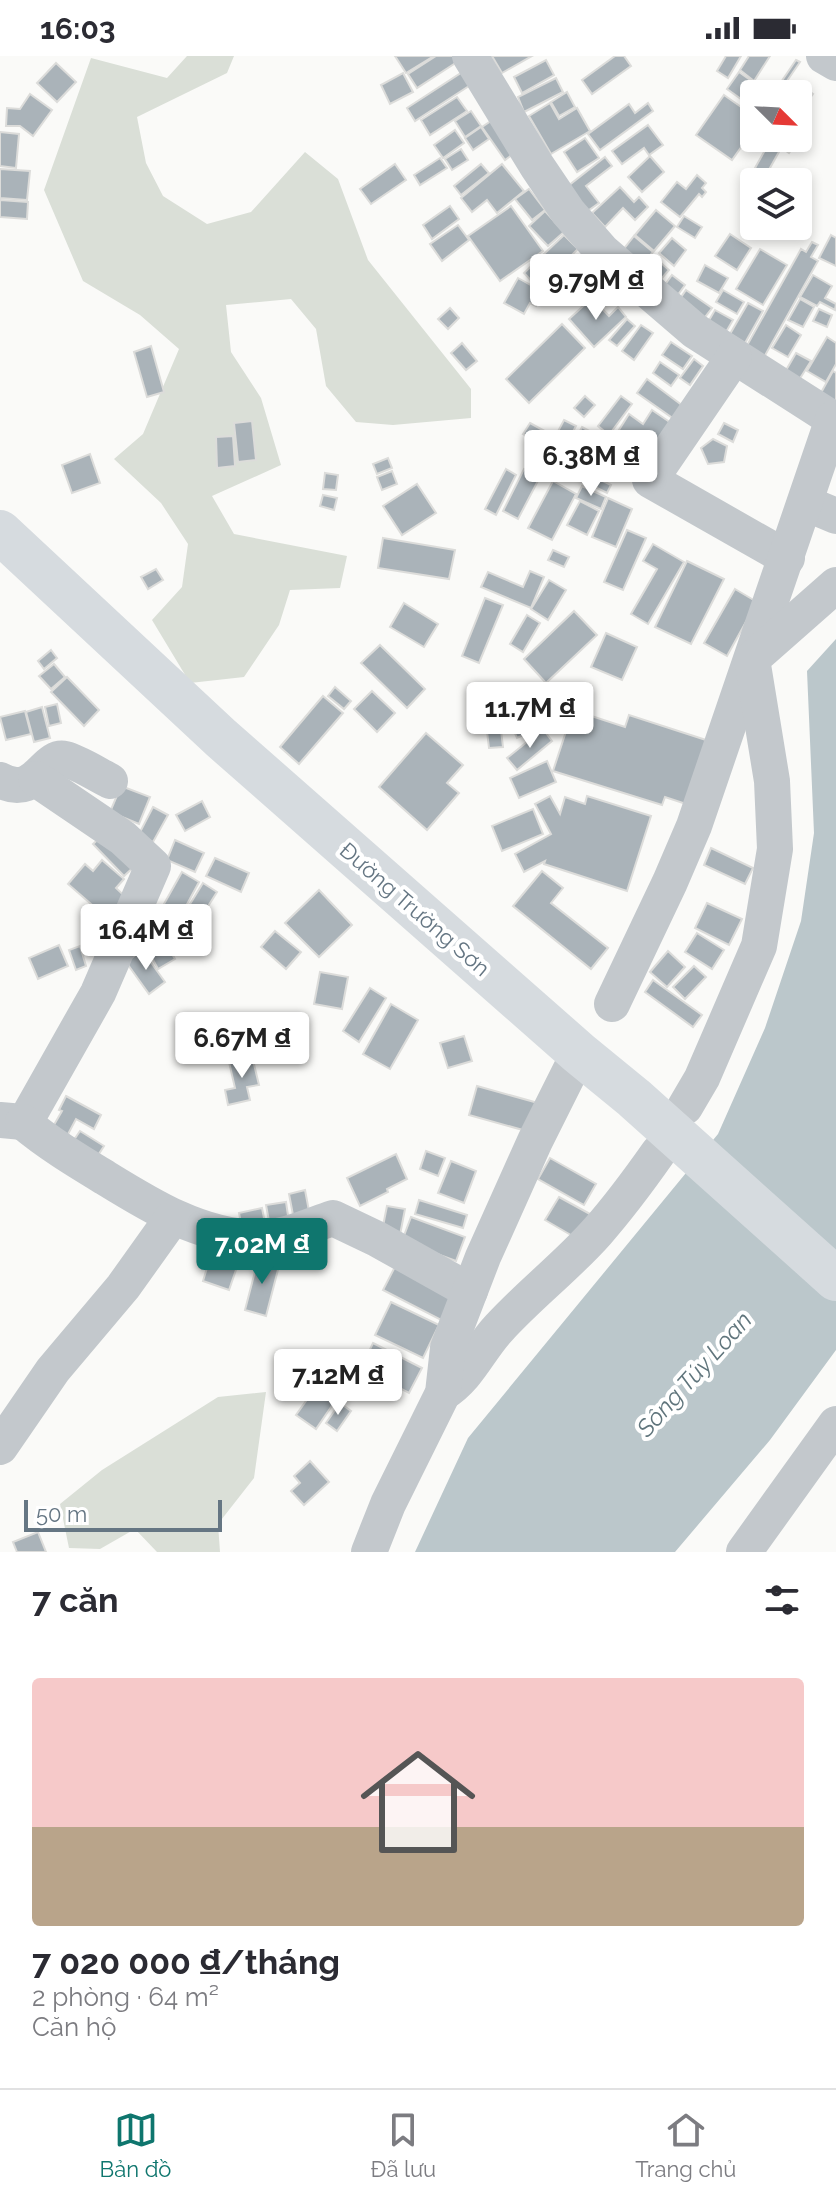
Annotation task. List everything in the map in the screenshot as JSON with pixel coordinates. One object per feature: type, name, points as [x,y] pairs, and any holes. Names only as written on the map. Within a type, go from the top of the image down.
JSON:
[{"type":"highway","name":"Đường Trường Sơn","points":[[0,532],[221,738],[634,1098],[836,1279]]},
{"type":"street","points":[[470,56],[568,212],[603,252],[695,331],[834,420],[820,510],[787,558],[694,826],[612,1004]]},
{"type":"street","points":[[824,56],[836,63]]},
{"type":"street","points":[[734,357],[650,480],[787,558]]},
{"type":"street","points":[[752,659],[836,585]]},
{"type":"street","points":[[685,1107],[702,1078],[759,946],[775,849],[772,781],[752,659]]},
{"type":"street","points":[[0,780],[7,784],[25,784],[36,779],[53,760],[64,758],[110,781]]},
{"type":"street","points":[[11,1121],[29,1115],[98,993],[153,866],[123,838],[36,779]]},
{"type":"street","points":[[369,1552],[388,1504],[443,1393],[448,1348],[470,1291],[535,1141],[579,1053]]},
{"type":"street","points":[[11,1121],[187,1224],[232,1236],[260,1238],[333,1218],[470,1291]]},
{"type":"street","points":[[443,1393],[468,1372],[497,1330],[595,1234],[658,1153]]},
{"type":"street","points":[[0,1447],[53,1370],[123,1287],[173,1217]]},
{"type":"street","points":[[744,1552],[836,1424]]},
{"type":"shaded area","points":[[187,56],[234,56],[227,73],[137,117],[146,163],[163,196],[207,224],[251,212],[305,152],[338,179],[368,260],[471,389],[471,418],[393,425],[356,422],[326,386],[316,329],[291,299],[226,305],[231,352],[261,398],[281,465],[212,496],[234,534],[347,556],[340,588],[290,590],[279,625],[244,677],[190,683],[152,620],[182,587],[188,544],[161,503],[114,459],[143,434],[179,349],[140,315],[83,281],[44,190],[91,58],[167,78]]},
{"type":"shaded area","points":[[266,1392],[254,1478],[218,1524],[220,1552],[157,1552],[135,1529],[100,1549],[69,1548],[60,1504],[102,1470],[218,1397]]},
{"type":"water","name":"Sông Túy Loan","points":[[836,639],[836,1350],[770,1440],[675,1552],[415,1552],[468,1438],[718,1134],[765,1028],[801,921],[814,833],[807,671]]},
{"type":"building","points":[[395,56],[434,56],[406,73]]},
{"type":"building","points":[[436,56],[453,56],[457,62],[417,88],[408,74]]},
{"type":"building","points":[[492,56],[532,56],[502,73]]},
{"type":"building","points":[[615,56],[624,56],[631,66],[592,94],[582,80]]},
{"type":"building","points":[[726,56],[741,56],[728,78],[717,71]]},
{"type":"building","points":[[749,56],[770,56],[755,80],[740,70]]},
{"type":"building","points":[[546,60],[554,75],[522,93],[514,77]]},
{"type":"building","points":[[796,60],[800,62],[788,80],[782,80]]},
{"type":"building","points":[[56,63],[76,82],[57,102],[37,83]]},
{"type":"building","points":[[464,71],[472,84],[415,121],[407,108]]},
{"type":"building","points":[[739,72],[750,80],[740,80],[740,98],[727,89]]},
{"type":"building","points":[[403,73],[413,92],[390,104],[381,85]]},
{"type":"building","points":[[556,78],[563,92],[524,112],[518,97]]},
{"type":"building","points":[[567,92],[575,107],[559,116],[551,102]]},
{"type":"building","points":[[30,94],[52,110],[33,136],[20,126],[6,126],[7,108],[20,109]]},
{"type":"building","points":[[724,95],[740,106],[740,149],[732,160],[696,135]]},
{"type":"building","points":[[457,97],[467,111],[430,135],[421,120]]},
{"type":"building","points":[[550,103],[559,119],[577,108],[590,131],[551,154],[529,116]]},
{"type":"building","points":[[648,103],[653,111],[600,150],[588,134],[629,104],[635,113]]},
{"type":"building","points":[[471,111],[481,126],[465,137],[455,121]]},
{"type":"building","points":[[494,119],[516,152],[505,160],[482,127]]},
{"type":"building","points":[[648,125],[663,145],[649,155],[644,148],[622,164],[612,151]]},
{"type":"building","points":[[481,127],[489,139],[473,150],[465,138]]},
{"type":"building","points":[[455,130],[464,143],[443,158],[434,145]]},
{"type":"building","points":[[0,132],[19,134],[16,168],[0,166]]},
{"type":"building","points":[[585,138],[599,158],[577,172],[564,152]]},
{"type":"building","points":[[461,149],[468,160],[452,170],[445,159]]},
{"type":"building","points":[[764,152],[779,152],[770,168],[755,168]]},
{"type":"building","points":[[650,156],[664,172],[642,192],[628,177]]},
{"type":"building","points":[[605,157],[612,166],[586,186],[599,203],[582,215],[563,190]]},
{"type":"building","points":[[440,158],[447,168],[420,185],[414,175]]},
{"type":"building","points":[[395,164],[406,180],[371,204],[360,189]]},
{"type":"building","points":[[481,164],[489,173],[461,195],[454,186]]},
{"type":"building","points":[[502,164],[524,191],[497,213],[487,200],[472,212],[461,198]]},
{"type":"building","points":[[0,169],[30,171],[27,200],[0,198]]},
{"type":"building","points":[[697,175],[706,183],[702,188],[706,192],[702,197],[699,194],[680,217],[661,202],[677,182],[686,189]]},
{"type":"building","points":[[620,187],[634,202],[639,197],[648,207],[635,220],[623,208],[605,227],[592,213]]},
{"type":"building","points":[[529,189],[545,210],[532,220],[515,199]]},
{"type":"building","points":[[0,200],[28,202],[27,219],[0,217]]},
{"type":"building","points":[[450,206],[459,219],[432,239],[423,225]]},
{"type":"building","points":[[511,206],[543,251],[500,281],[468,236]]},
{"type":"building","points":[[656,210],[675,226],[654,251],[635,235]]},
{"type":"building","points":[[545,211],[564,232],[548,246],[529,226]]},
{"type":"building","points":[[684,216],[702,227],[695,238],[677,227]]},
{"type":"building","points":[[458,225],[469,240],[442,261],[430,244]]},
{"type":"building","points":[[730,234],[751,248],[737,270],[715,256]]},
{"type":"building","points":[[564,235],[578,249],[538,288],[524,273]]},
{"type":"building","points":[[831,235],[836,238],[836,266],[819,258]]},
{"type":"building","points":[[634,236],[653,252],[641,266],[623,250]]},
{"type":"building","points":[[672,238],[686,250],[674,266],[659,253]]},
{"type":"building","points":[[812,242],[818,245],[811,257],[818,261],[763,359],[745,349],[801,249],[806,252]]},
{"type":"building","points":[[760,249],[787,265],[763,305],[736,289]]},
{"type":"building","points":[[654,257],[669,270],[661,279],[646,266]]},
{"type":"building","points":[[705,265],[728,278],[719,293],[697,281]]},
{"type":"building","points":[[611,273],[630,293],[621,302],[602,281]]},
{"type":"building","points":[[672,275],[685,285],[677,296],[664,286]]},
{"type":"building","points":[[813,275],[832,286],[825,298],[836,304],[835,310],[820,302],[817,306],[800,297]]},
{"type":"building","points":[[518,278],[543,292],[536,306],[530,303],[524,314],[504,303]]},
{"type":"building","points":[[686,290],[712,308],[702,321],[677,303]]},
{"type":"building","points":[[723,290],[744,302],[737,314],[716,302]]},
{"type":"building","points":[[592,298],[609,316],[618,307],[626,317],[594,347],[569,319]]},
{"type":"building","points":[[800,299],[814,307],[803,327],[788,320]]},
{"type":"building","points":[[748,303],[763,311],[745,343],[730,334]]},
{"type":"building","points":[[450,308],[459,318],[448,329],[438,319]]},
{"type":"building","points":[[819,309],[832,315],[827,327],[813,321]]},
{"type":"building","points":[[715,310],[733,320],[726,332],[708,322]]},
{"type":"building","points":[[627,319],[635,326],[617,346],[609,340]]},
{"type":"building","points":[[562,324],[585,348],[529,403],[506,379]]},
{"type":"building","points":[[641,325],[653,333],[634,360],[622,351]]},
{"type":"building","points":[[786,325],[801,335],[788,357],[772,348]]},
{"type":"building","points":[[827,337],[836,343],[836,364],[826,382],[807,371]]},
{"type":"building","points":[[671,342],[692,356],[683,369],[662,355]]},
{"type":"building","points":[[462,343],[477,361],[466,370],[451,353]]},
{"type":"building","points":[[151,346],[164,392],[147,397],[134,352]]},
{"type":"building","points":[[796,353],[811,361],[799,380],[785,372]]},
{"type":"building","points":[[694,359],[703,366],[690,385],[680,378]]},
{"type":"building","points":[[660,362],[679,375],[671,386],[653,373]]},
{"type":"building","points":[[833,371],[836,373],[836,408],[817,400]]},
{"type":"building","points":[[647,379],[683,406],[674,419],[637,393]]},
{"type":"building","points":[[585,396],[595,405],[584,417],[574,408]]},
{"type":"building","points":[[621,396],[632,404],[609,435],[598,426]]},
{"type":"building","points":[[652,410],[674,425],[648,465],[612,441],[629,414],[643,424]]},
{"type":"building","points":[[564,420],[576,426],[548,479],[536,473]]},
{"type":"building","points":[[252,421],[256,460],[238,462],[234,423]]},
{"type":"building","points":[[530,423],[550,434],[544,445],[523,434]]},
{"type":"building","points":[[724,423],[738,430],[733,442],[718,434]]},
{"type":"building","points":[[582,427],[602,438],[582,473],[563,462]]},
{"type":"building","points":[[233,436],[235,466],[217,468],[216,437]]},
{"type":"building","points":[[713,439],[727,446],[724,462],[708,464],[701,448]]},
{"type":"building","points":[[615,450],[633,462],[625,475],[606,463]]},
{"type":"building","points":[[90,454],[100,483],[72,493],[62,465]]},
{"type":"building","points":[[388,458],[392,468],[377,474],[373,464]]},
{"type":"building","points":[[506,469],[516,475],[496,515],[485,509]]},
{"type":"building","points":[[524,469],[540,477],[518,519],[503,511]]},
{"type":"building","points":[[392,471],[397,484],[382,490],[377,477]]},
{"type":"building","points":[[325,473],[338,475],[336,490],[323,489]]},
{"type":"building","points":[[591,475],[611,485],[607,493],[587,483]]},
{"type":"building","points":[[553,481],[576,494],[552,540],[528,528]]},
{"type":"building","points":[[417,484],[436,513],[402,535],[383,506]]},
{"type":"building","points":[[582,486],[606,497],[601,509],[576,498]]},
{"type":"building","points":[[323,495],[337,498],[334,510],[320,506]]},
{"type":"building","points":[[608,498],[632,509],[616,547],[592,537]]},
{"type":"building","points":[[580,501],[599,511],[587,535],[567,525]]},
{"type":"building","points":[[627,530],[646,538],[623,590],[604,582]]},
{"type":"building","points":[[383,538],[455,550],[449,579],[378,568]]},
{"type":"building","points":[[653,544],[684,562],[648,624],[631,614],[657,569],[643,561]]},
{"type":"building","points":[[553,550],[569,557],[564,567],[548,560]]},
{"type":"building","points":[[687,561],[724,579],[691,644],[655,627]]},
{"type":"building","points":[[156,569],[163,580],[148,589],[141,577]]},
{"type":"building","points":[[530,571],[544,577],[531,608],[481,587],[488,572],[523,587]]},
{"type":"building","points":[[549,580],[566,590],[548,620],[531,609]]},
{"type":"building","points":[[735,589],[757,602],[727,656],[704,643]]},
{"type":"building","points":[[485,598],[503,605],[479,663],[462,656]]},
{"type":"building","points":[[404,603],[438,624],[424,647],[390,627]]},
{"type":"building","points":[[574,611],[597,635],[546,683],[524,659]]},
{"type":"building","points":[[527,615],[540,623],[523,652],[510,644]]},
{"type":"building","points":[[606,633],[637,647],[622,680],[591,667]]},
{"type":"building","points":[[380,645],[425,689],[407,708],[361,663]]},
{"type":"building","points":[[51,650],[57,658],[44,669],[38,661]]},
{"type":"building","points":[[54,664],[65,677],[51,689],[39,676]]},
{"type":"building","points":[[67,677],[99,710],[84,726],[51,692]]},
{"type":"building","points":[[335,687],[351,701],[344,709],[328,696]]},
{"type":"building","points":[[372,691],[395,713],[377,732],[354,709]]},
{"type":"building","points":[[526,695],[541,727],[517,738],[503,706]]},
{"type":"building","points":[[323,696],[343,713],[299,764],[280,747]]},
{"type":"building","points":[[57,704],[61,723],[49,726],[45,707]]},
{"type":"building","points":[[42,707],[50,738],[34,742],[26,712]]},
{"type":"building","points":[[573,710],[625,727],[629,715],[709,741],[689,805],[665,797],[662,805],[553,771]]},
{"type":"building","points":[[25,711],[31,734],[6,740],[0,717]]},
{"type":"building","points":[[499,713],[503,747],[489,748],[485,715]]},
{"type":"building","points":[[543,729],[552,741],[517,770],[507,758]]},
{"type":"building","points":[[426,733],[463,765],[447,783],[459,793],[427,830],[379,787]]},
{"type":"building","points":[[547,761],[556,782],[519,798],[510,778]]},
{"type":"building","points":[[121,786],[150,797],[139,824],[110,812]]},
{"type":"building","points":[[550,796],[560,814],[565,797],[585,804],[587,796],[651,816],[627,891],[544,864],[545,861],[524,872],[515,854],[551,834],[535,804]]},
{"type":"building","points":[[202,801],[210,817],[185,831],[176,815]]},
{"type":"building","points":[[153,807],[168,815],[153,842],[139,834]]},
{"type":"building","points":[[533,809],[543,834],[502,851],[492,826]]},
{"type":"building","points":[[106,832],[137,864],[124,876],[93,844]]},
{"type":"building","points":[[175,840],[204,853],[195,872],[167,860]]},
{"type":"building","points":[[711,848],[753,868],[745,884],[704,865]]},
{"type":"building","points":[[215,858],[249,873],[241,892],[206,876]]},
{"type":"building","points":[[102,860],[124,879],[116,888],[132,903],[114,924],[68,884],[85,864],[93,871]]},
{"type":"building","points":[[542,871],[563,888],[551,903],[608,948],[591,969],[513,906]]},
{"type":"building","points":[[182,872],[199,882],[178,921],[160,911]]},
{"type":"building","points":[[203,883],[217,892],[188,938],[174,930]]},
{"type":"building","points":[[319,890],[352,925],[319,957],[285,923]]},
{"type":"building","points":[[707,903],[742,919],[729,945],[695,928]]},
{"type":"building","points":[[275,931],[301,952],[286,969],[261,947]]},
{"type":"building","points":[[159,932],[175,959],[158,969],[143,941]]},
{"type":"building","points":[[697,933],[724,950],[712,969],[685,952]]},
{"type":"building","points":[[59,945],[68,966],[38,979],[29,958]]},
{"type":"building","points":[[80,946],[86,966],[76,970],[69,950]]},
{"type":"building","points":[[142,950],[165,982],[149,994],[126,962]]},
{"type":"building","points":[[668,951],[685,967],[667,987],[650,972]]},
{"type":"building","points":[[694,966],[706,977],[685,999],[673,987]]},
{"type":"building","points":[[320,972],[348,977],[342,1009],[314,1004]]},
{"type":"building","points":[[653,980],[702,1015],[693,1027],[645,992]]},
{"type":"building","points":[[370,988],[386,998],[359,1042],[343,1031]]},
{"type":"building","points":[[391,1004],[418,1020],[390,1069],[363,1054]]},
{"type":"building","points":[[464,1036],[472,1061],[448,1068],[440,1043]]},
{"type":"building","points":[[252,1056],[259,1085],[247,1087],[250,1100],[228,1105],[225,1090],[235,1088],[229,1062]]},
{"type":"building","points":[[477,1086],[538,1103],[530,1132],[469,1115]]},
{"type":"building","points":[[66,1096],[101,1115],[94,1129],[76,1119],[66,1138],[51,1130]]},
{"type":"building","points":[[80,1131],[104,1146],[91,1166],[67,1150]]},
{"type":"building","points":[[426,1151],[445,1158],[438,1176],[420,1169]]},
{"type":"building","points":[[396,1154],[407,1179],[360,1206],[347,1178]]},
{"type":"building","points":[[550,1158],[596,1184],[584,1205],[538,1179]]},
{"type":"building","points":[[451,1161],[476,1171],[464,1203],[438,1193]]},
{"type":"building","points":[[305,1190],[309,1211],[293,1215],[289,1194]]},
{"type":"building","points":[[559,1197],[590,1214],[576,1238],[545,1220]]},
{"type":"building","points":[[419,1200],[467,1215],[463,1228],[415,1214]]},
{"type":"building","points":[[286,1202],[290,1229],[271,1232],[266,1205]]},
{"type":"building","points":[[387,1206],[405,1209],[399,1240],[381,1236]]},
{"type":"building","points":[[262,1208],[266,1228],[243,1233],[239,1213]]},
{"type":"building","points":[[411,1217],[465,1237],[456,1261],[402,1241]]},
{"type":"building","points":[[259,1256],[280,1262],[266,1316],[245,1310]]},
{"type":"building","points":[[210,1258],[237,1267],[229,1290],[203,1281]]},
{"type":"building","points":[[399,1259],[461,1292],[445,1322],[383,1290]]},
{"type":"building","points":[[391,1302],[439,1325],[423,1358],[375,1335]]},
{"type":"building","points":[[373,1343],[422,1368],[409,1393],[361,1368]]},
{"type":"building","points":[[321,1380],[340,1394],[316,1429],[296,1415]]},
{"type":"building","points":[[340,1403],[351,1411],[337,1431],[326,1423]]},
{"type":"building","points":[[310,1461],[329,1482],[304,1505],[291,1491],[300,1483],[294,1476]]},
{"type":"building","points":[[38,1532],[46,1552],[17,1552],[13,1542]]}]
